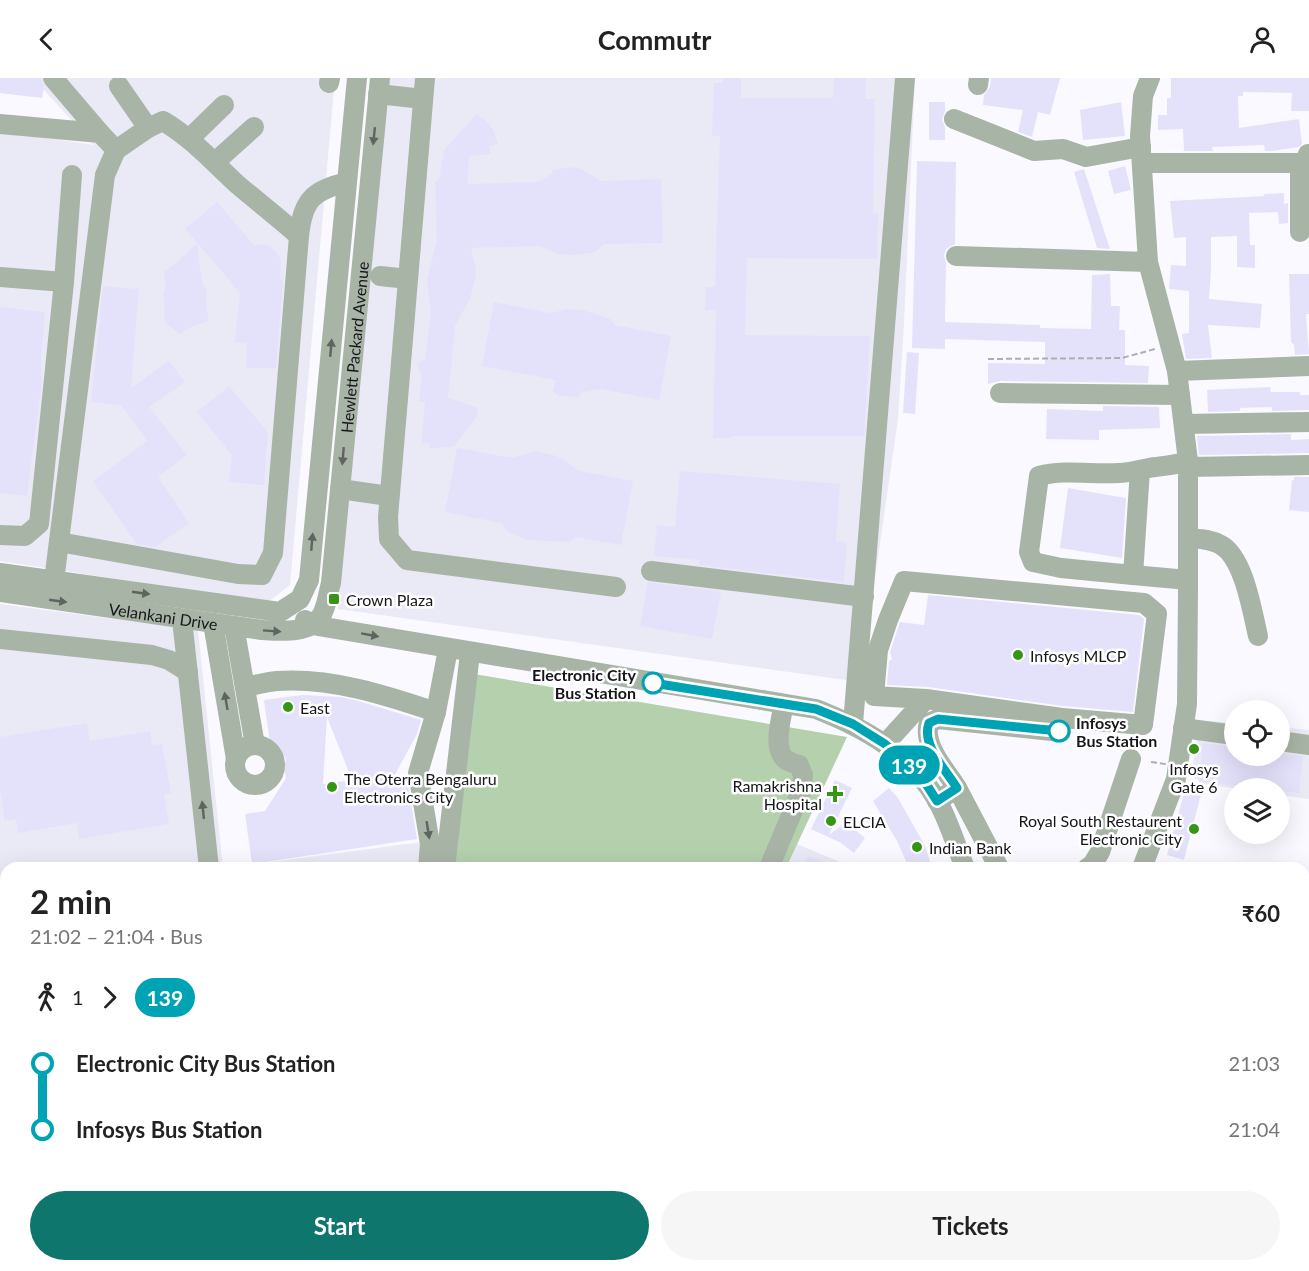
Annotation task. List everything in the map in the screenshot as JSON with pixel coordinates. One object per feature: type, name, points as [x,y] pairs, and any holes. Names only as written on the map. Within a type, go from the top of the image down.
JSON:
[{"type":"street","points":[[53,78],[116,150]]},
{"type":"street","name":"Hewlett Packard Avenue","points":[[294,603],[309,580],[357,78]]},
{"type":"street","points":[[425,78],[389,496],[389,539],[407,560],[616,587]]},
{"type":"street","points":[[853,724],[905,78]]},
{"type":"street","points":[[1144,862],[1176,779],[1187,704],[1189,464],[1177,371],[1148,262],[1142,155],[1143,96],[1150,78]]},
{"type":"street","points":[[119,86],[148,128]]},
{"type":"street","points":[[379,86],[423,99]]},
{"type":"street","name":"Hewlett Packard Avenue","points":[[317,620],[331,583],[379,86]]},
{"type":"street","points":[[189,139],[224,105]]},
{"type":"street","points":[[954,119],[1034,151],[1063,149],[1086,157],[1142,155],[1307,157],[1300,174],[1300,232]]},
{"type":"street","points":[[54,581],[105,175],[116,150],[148,128],[164,121],[182,132],[299,236]]},
{"type":"street","points":[[0,124],[100,133]]},
{"type":"street","points":[[215,162],[254,127]]},
{"type":"street","points":[[0,535],[25,536],[39,524],[64,282],[72,175]]},
{"type":"street","points":[[59,542],[238,574],[262,575],[273,553],[301,218],[309,202],[319,190],[347,182]]},
{"type":"street","points":[[956,256],[1148,262]]},
{"type":"street","points":[[380,276],[408,279]]},
{"type":"street","points":[[0,277],[64,282]]},
{"type":"street","points":[[1177,371],[1309,366]]},
{"type":"street","points":[[1000,393],[1180,394]]},
{"type":"street","points":[[1184,424],[1309,422]]},
{"type":"street","points":[[1188,579],[1133,575],[1033,562],[1029,552],[1039,476],[1051,473],[1121,473],[1156,466],[1172,467],[1189,464],[1309,465]]},
{"type":"street","points":[[1133,575],[1140,470]]},
{"type":"street","points":[[340,489],[389,496]]},
{"type":"street","points":[[1188,538],[1208,540],[1222,545],[1242,572],[1258,636]]},
{"type":"street","points":[[651,571],[864,597]]},
{"type":"street","name":"Velankani Drive","points":[[0,573],[261,611],[280,612],[294,603]]},
{"type":"street","points":[[904,581],[1144,603],[1157,614],[1143,725],[1062,718],[926,699],[874,696],[878,650],[904,581]]},
{"type":"street","name":"Velankani Drive","points":[[0,592],[286,632],[317,620]]},
{"type":"street","points":[[294,603],[317,620],[448,649],[816,709],[853,724],[885,744],[921,776],[937,801],[962,862]]},
{"type":"street","points":[[182,619],[208,862]]},
{"type":"street","points":[[213,623],[237,774],[241,780],[255,786],[268,780],[275,768],[270,752],[255,745],[246,747],[236,759]]},
{"type":"street","points":[[234,626],[255,745]]},
{"type":"street","points":[[0,639],[152,655],[169,660],[188,672]]},
{"type":"street","points":[[428,862],[430,844],[418,773],[436,712],[448,649]]},
{"type":"street","points":[[446,862],[470,653]]},
{"type":"street","points":[[245,687],[277,681],[330,684],[388,696],[436,712]]},
{"type":"street","points":[[885,744],[926,699]]},
{"type":"street","points":[[772,862],[802,789],[803,775],[799,765],[787,761],[780,754],[779,737],[784,704]]},
{"type":"street","points":[[996,862],[957,788],[928,740],[929,723],[938,719],[1061,732]]},
{"type":"street","points":[[1183,728],[1224,734]]},
{"type":"street","points":[[1290,742],[1309,745]]},
{"type":"street","points":[[1094,862],[1100,852],[1131,759]]},
{"type":"street","points":[[937,801],[957,788]]},
{"type":"path","points":[[988,359],[1122,358],[1170,344]]},
{"type":"path","points":[[1151,762],[1207,770]]},
{"type":"shaded area","points":[[33,78],[335,78],[290,585],[268,602],[0,561],[0,131],[94,145]]},
{"type":"shaded area","points":[[386,78],[915,78],[898,419],[860,682],[338,609]]},
{"type":"shaded area","points":[[0,604],[198,630],[222,862],[0,862]]},
{"type":"shaded area","points":[[1200,720],[1224,722],[1224,766],[1290,766],[1290,728],[1309,730],[1309,799],[1290,796],[1290,778],[1224,778],[1224,787],[1205,784],[1191,776]]},
{"type":"shaded area","points":[[444,839],[441,862],[271,862]]},
{"type":"shaded area","points":[[797,844],[840,862],[789,862]]},
{"type":"green space","points":[[474,674],[847,737],[789,862],[449,862]]},
{"type":"building","points":[[0,78],[41,78],[44,86],[42,98],[0,93]]},
{"type":"building","points":[[723,78],[741,78],[741,98],[833,98],[834,78],[866,78],[865,99],[875,99],[873,213],[878,213],[877,259],[747,258],[745,335],[870,336],[864,436],[713,438],[716,310],[705,310],[706,287],[715,287],[720,136],[712,136],[714,83],[723,83]]},
{"type":"building","points":[[991,78],[1060,78],[1050,115],[1038,112],[1032,137],[1018,132],[1023,110],[983,105],[984,95],[990,87]]},
{"type":"building","points":[[1171,78],[1309,78],[1309,111],[1291,111],[1292,93],[1243,92],[1243,96],[1238,96],[1239,128],[1299,119],[1302,144],[1299,147],[1272,151],[1265,151],[1264,145],[1212,147],[1213,151],[1184,151],[1183,129],[1158,130],[1158,115],[1167,115],[1167,98],[1171,98]]},
{"type":"building","points":[[929,102],[945,102],[942,120],[945,127],[945,140],[929,140]]},
{"type":"building","points":[[1121,102],[1125,136],[1083,140],[1080,110]]},
{"type":"building","points":[[477,114],[492,128],[498,143],[489,146],[491,154],[469,156],[467,184],[538,182],[553,173],[552,170],[573,167],[601,181],[661,179],[663,243],[604,244],[595,252],[573,255],[557,254],[540,246],[471,248],[476,269],[475,280],[470,299],[455,326],[448,398],[478,408],[476,418],[454,446],[430,449],[429,443],[421,444],[425,402],[419,402],[422,373],[418,365],[420,361],[425,360],[431,313],[427,279],[437,240],[435,182],[439,179],[444,150]]},
{"type":"building","points":[[917,161],[956,162],[955,244],[946,249],[944,255],[946,263],[945,322],[1091,329],[1092,275],[1110,274],[1111,306],[1120,306],[1119,330],[1125,330],[1125,365],[1149,366],[1148,383],[1000,381],[988,384],[988,363],[1045,364],[1045,342],[945,339],[945,349],[912,348]]},
{"type":"building","points":[[1125,166],[1131,190],[1114,194],[1108,171]]},
{"type":"building","points":[[1084,169],[1110,249],[1097,248],[1074,172]]},
{"type":"building","points":[[1284,193],[1284,204],[1288,203],[1288,223],[1279,224],[1278,212],[1249,213],[1250,245],[1255,245],[1255,268],[1237,267],[1237,236],[1211,237],[1209,299],[1262,304],[1260,328],[1208,325],[1212,358],[1186,359],[1182,334],[1189,333],[1189,291],[1169,289],[1171,265],[1186,266],[1186,237],[1174,238],[1170,201]]},
{"type":"building","points":[[217,202],[254,245],[270,246],[279,256],[280,277],[283,281],[276,368],[246,368],[247,343],[235,342],[240,293],[185,229]]},
{"type":"building","points":[[197,244],[202,283],[207,290],[206,306],[209,321],[179,334],[164,321],[163,295],[166,284],[164,271]]},
{"type":"building","points":[[1289,274],[1309,274],[1309,314],[1306,314],[1309,354],[1295,355],[1294,345],[1291,342]]},
{"type":"building","points":[[103,286],[139,289],[131,388],[169,361],[185,382],[149,407],[187,455],[158,477],[189,523],[155,547],[137,544],[93,481],[148,441],[121,405],[91,402]]},
{"type":"building","points":[[494,302],[551,313],[567,309],[583,310],[610,319],[615,325],[671,336],[659,400],[601,389],[581,392],[579,397],[558,396],[553,391],[556,380],[482,366]]},
{"type":"building","points":[[0,307],[45,312],[41,357],[42,381],[27,496],[0,493]]},
{"type":"building","points":[[907,352],[919,353],[915,414],[903,413]]},
{"type":"building","points":[[229,386],[268,432],[264,485],[229,482],[232,455],[197,412]]},
{"type":"building","points":[[1270,387],[1271,392],[1300,392],[1300,395],[1309,395],[1309,410],[1272,411],[1272,407],[1208,412],[1207,390]]},
{"type":"building","points":[[1103,406],[1159,407],[1160,428],[1099,430],[1099,440],[1046,439],[1047,409],[1103,411]]},
{"type":"building","points":[[1291,434],[1291,440],[1309,439],[1309,453],[1199,455],[1197,436]]},
{"type":"building","points":[[457,448],[513,458],[536,451],[557,456],[580,471],[633,481],[621,545],[575,537],[570,542],[526,540],[507,531],[501,523],[445,512]]},
{"type":"building","points":[[680,471],[840,484],[836,541],[847,542],[844,582],[699,565],[699,560],[654,556],[657,525],[675,527]]},
{"type":"building","points":[[1294,477],[1309,477],[1309,512],[1289,510]]},
{"type":"building","points":[[1068,488],[1126,498],[1122,558],[1060,548]]},
{"type":"building","points":[[648,582],[721,592],[712,639],[640,626]]},
{"type":"building","name":"Infosys MLCP","points":[[928,595],[1139,615],[1144,619],[1133,712],[1063,706],[928,687],[887,685],[889,661],[892,659],[890,652],[900,622],[924,625]]},
{"type":"building","points":[[303,695],[340,697],[421,720],[417,734],[392,780],[407,778],[417,839],[265,862],[252,862],[245,814],[265,811],[286,778],[284,768],[286,758],[275,750],[271,750],[264,700]],"holes":[[[327,717],[352,780],[323,784]]]},
{"type":"building","points":[[87,723],[90,741],[150,731],[152,745],[162,744],[171,793],[164,794],[169,824],[79,839],[77,823],[18,833],[16,819],[5,821],[0,790],[0,737]]},
{"type":"building","points":[[1203,743],[1224,746],[1224,766],[1290,766],[1290,754],[1303,756],[1299,793],[1290,792],[1290,778],[1224,778],[1224,784],[1199,782]]},
{"type":"building","name":"ELCIA","points":[[835,780],[852,788],[829,835],[848,821],[856,825],[854,829],[865,838],[854,853],[841,843],[811,829]]},
{"type":"building","points":[[889,788],[898,798],[925,846],[930,862],[906,862],[897,841],[873,801]]},
{"type":"building","points":[[1185,790],[1201,794],[1184,860],[1167,855]]},
{"type":"building","points":[[808,856],[822,862],[805,862]]},
{"type":"bus line","name":"139","points":[[653,683],[816,709],[853,724],[885,744],[921,776],[937,801],[957,788],[928,740],[929,723],[938,719],[1059,731]]},
{"type":"place","name":"Crown Plaza","points":[[334,599]]},
{"type":"place","name":"Infosys MLCP","points":[[1018,655]]},
{"type":"place","name":"Electronic City Bus Station","points":[[653,683]]},
{"type":"place","name":"East","points":[[288,707]]},
{"type":"place","name":"Infosys Bus Station","points":[[1059,731]]},
{"type":"place","name":"Infosys Gate 6","points":[[1194,749]]},
{"type":"place","name":"The Oterra Bengaluru Electronics City","points":[[332,787]]},
{"type":"place","name":"Ramakrishna Hospital","points":[[835,794]]},
{"type":"place","name":"ELCIA","points":[[831,821]]},
{"type":"place","name":"Royal South Restaurent Electronic City","points":[[1194,829]]},
{"type":"place","name":"Indian Bank","points":[[917,847]]}]
